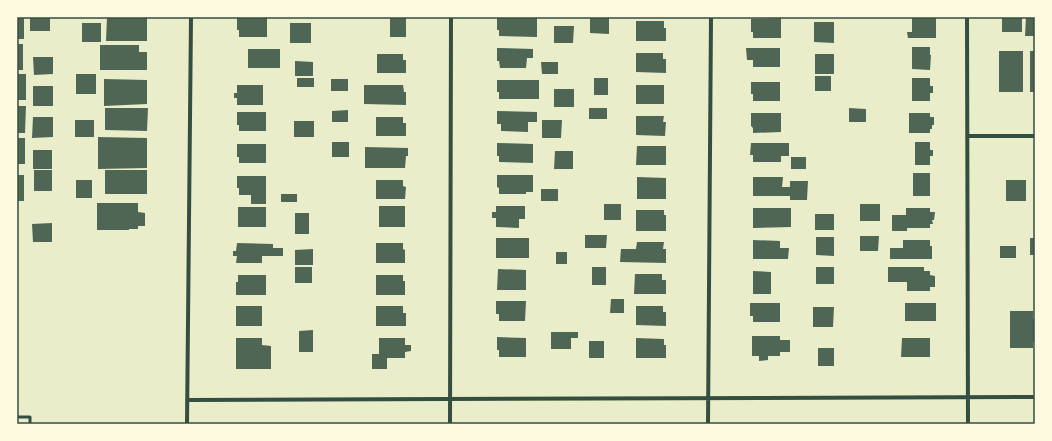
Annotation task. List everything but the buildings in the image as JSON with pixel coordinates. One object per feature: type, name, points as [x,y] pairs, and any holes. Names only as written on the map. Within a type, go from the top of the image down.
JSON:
[{"type":"street","points":[[187,424],[190,17]]},
{"type":"street","points":[[450,424],[451,17]]},
{"type":"street","points":[[708,424],[711,17]]},
{"type":"street","points":[[967,17],[968,424]]},
{"type":"street","points":[[967,136],[1035,136]]},
{"type":"street","points":[[187,400],[1035,397]]},
{"type":"lane","points":[[17,417],[30,417],[30,424]]}]
